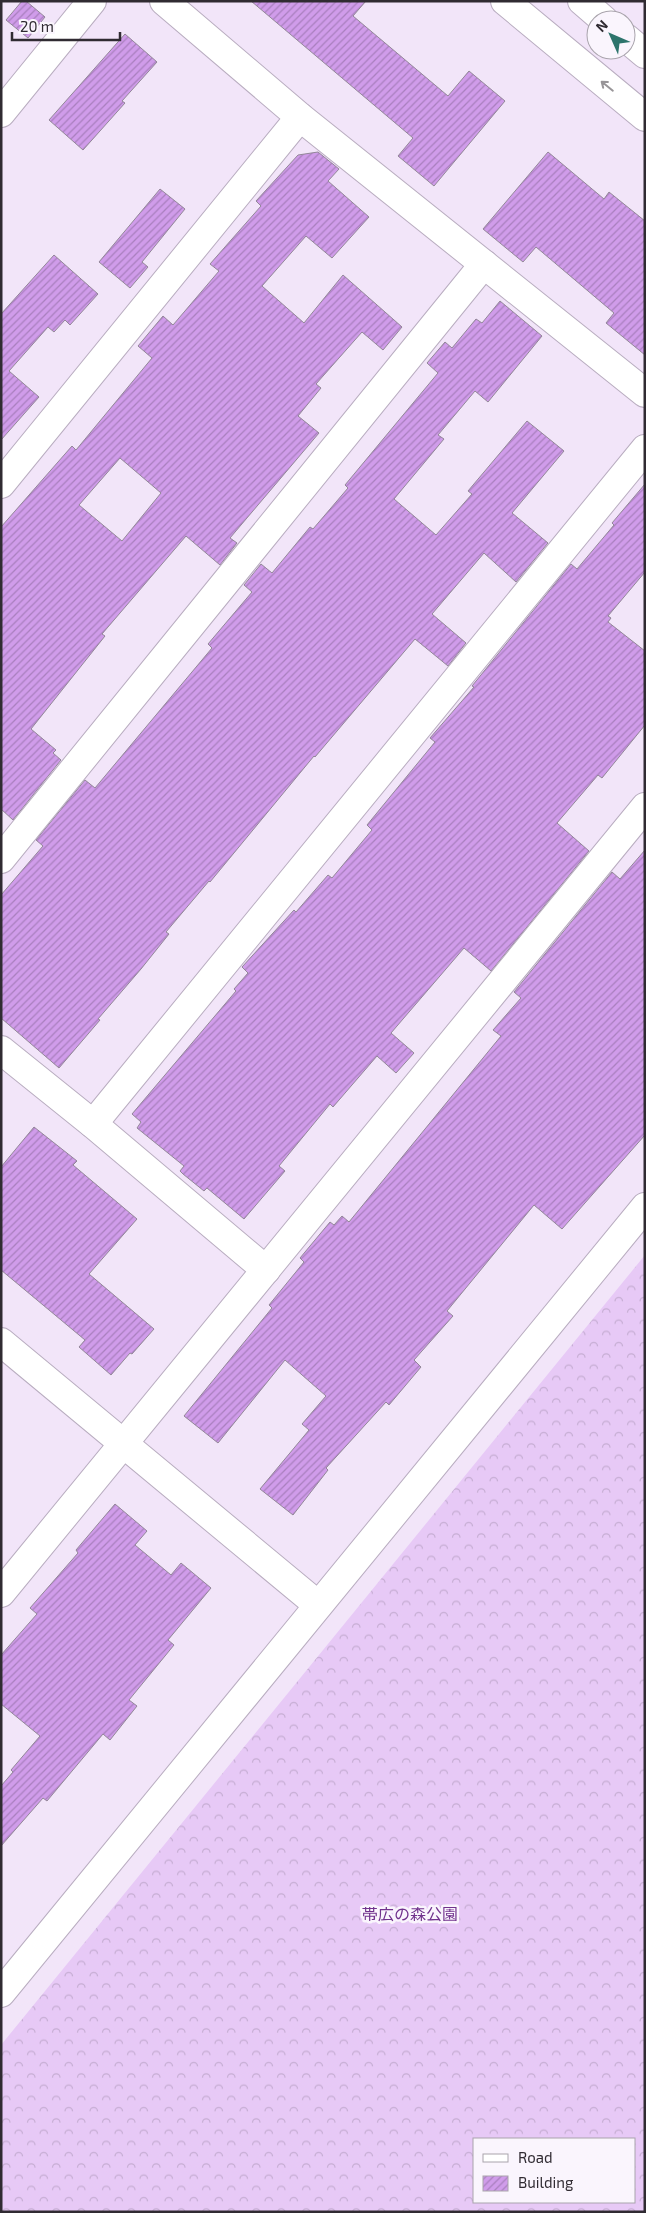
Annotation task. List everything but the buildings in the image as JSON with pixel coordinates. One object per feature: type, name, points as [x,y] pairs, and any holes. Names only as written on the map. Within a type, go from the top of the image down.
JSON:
[{"type":"street","points":[[1,112],[92,1]]},
{"type":"street","points":[[164,1],[300,117],[645,393]]},
{"type":"street","points":[[504,1],[645,116]]},
{"type":"street","points":[[582,1],[592,10]]},
{"type":"street","points":[[1,484],[300,117]]},
{"type":"street","points":[[1,859],[484,264]]},
{"type":"street","points":[[93,1124],[645,449]]},
{"type":"street","points":[[1,1593],[645,807]]},
{"type":"street","points":[[1,1050],[93,1124],[266,1270]]},
{"type":"street","points":[[1,1993],[645,1207]]},
{"type":"street","points":[[1,1342],[318,1606]]},
{"type":"green space","name":"帯広の森公園","points":[[645,1255],[645,2212],[1,2212],[1,2045]]}]
